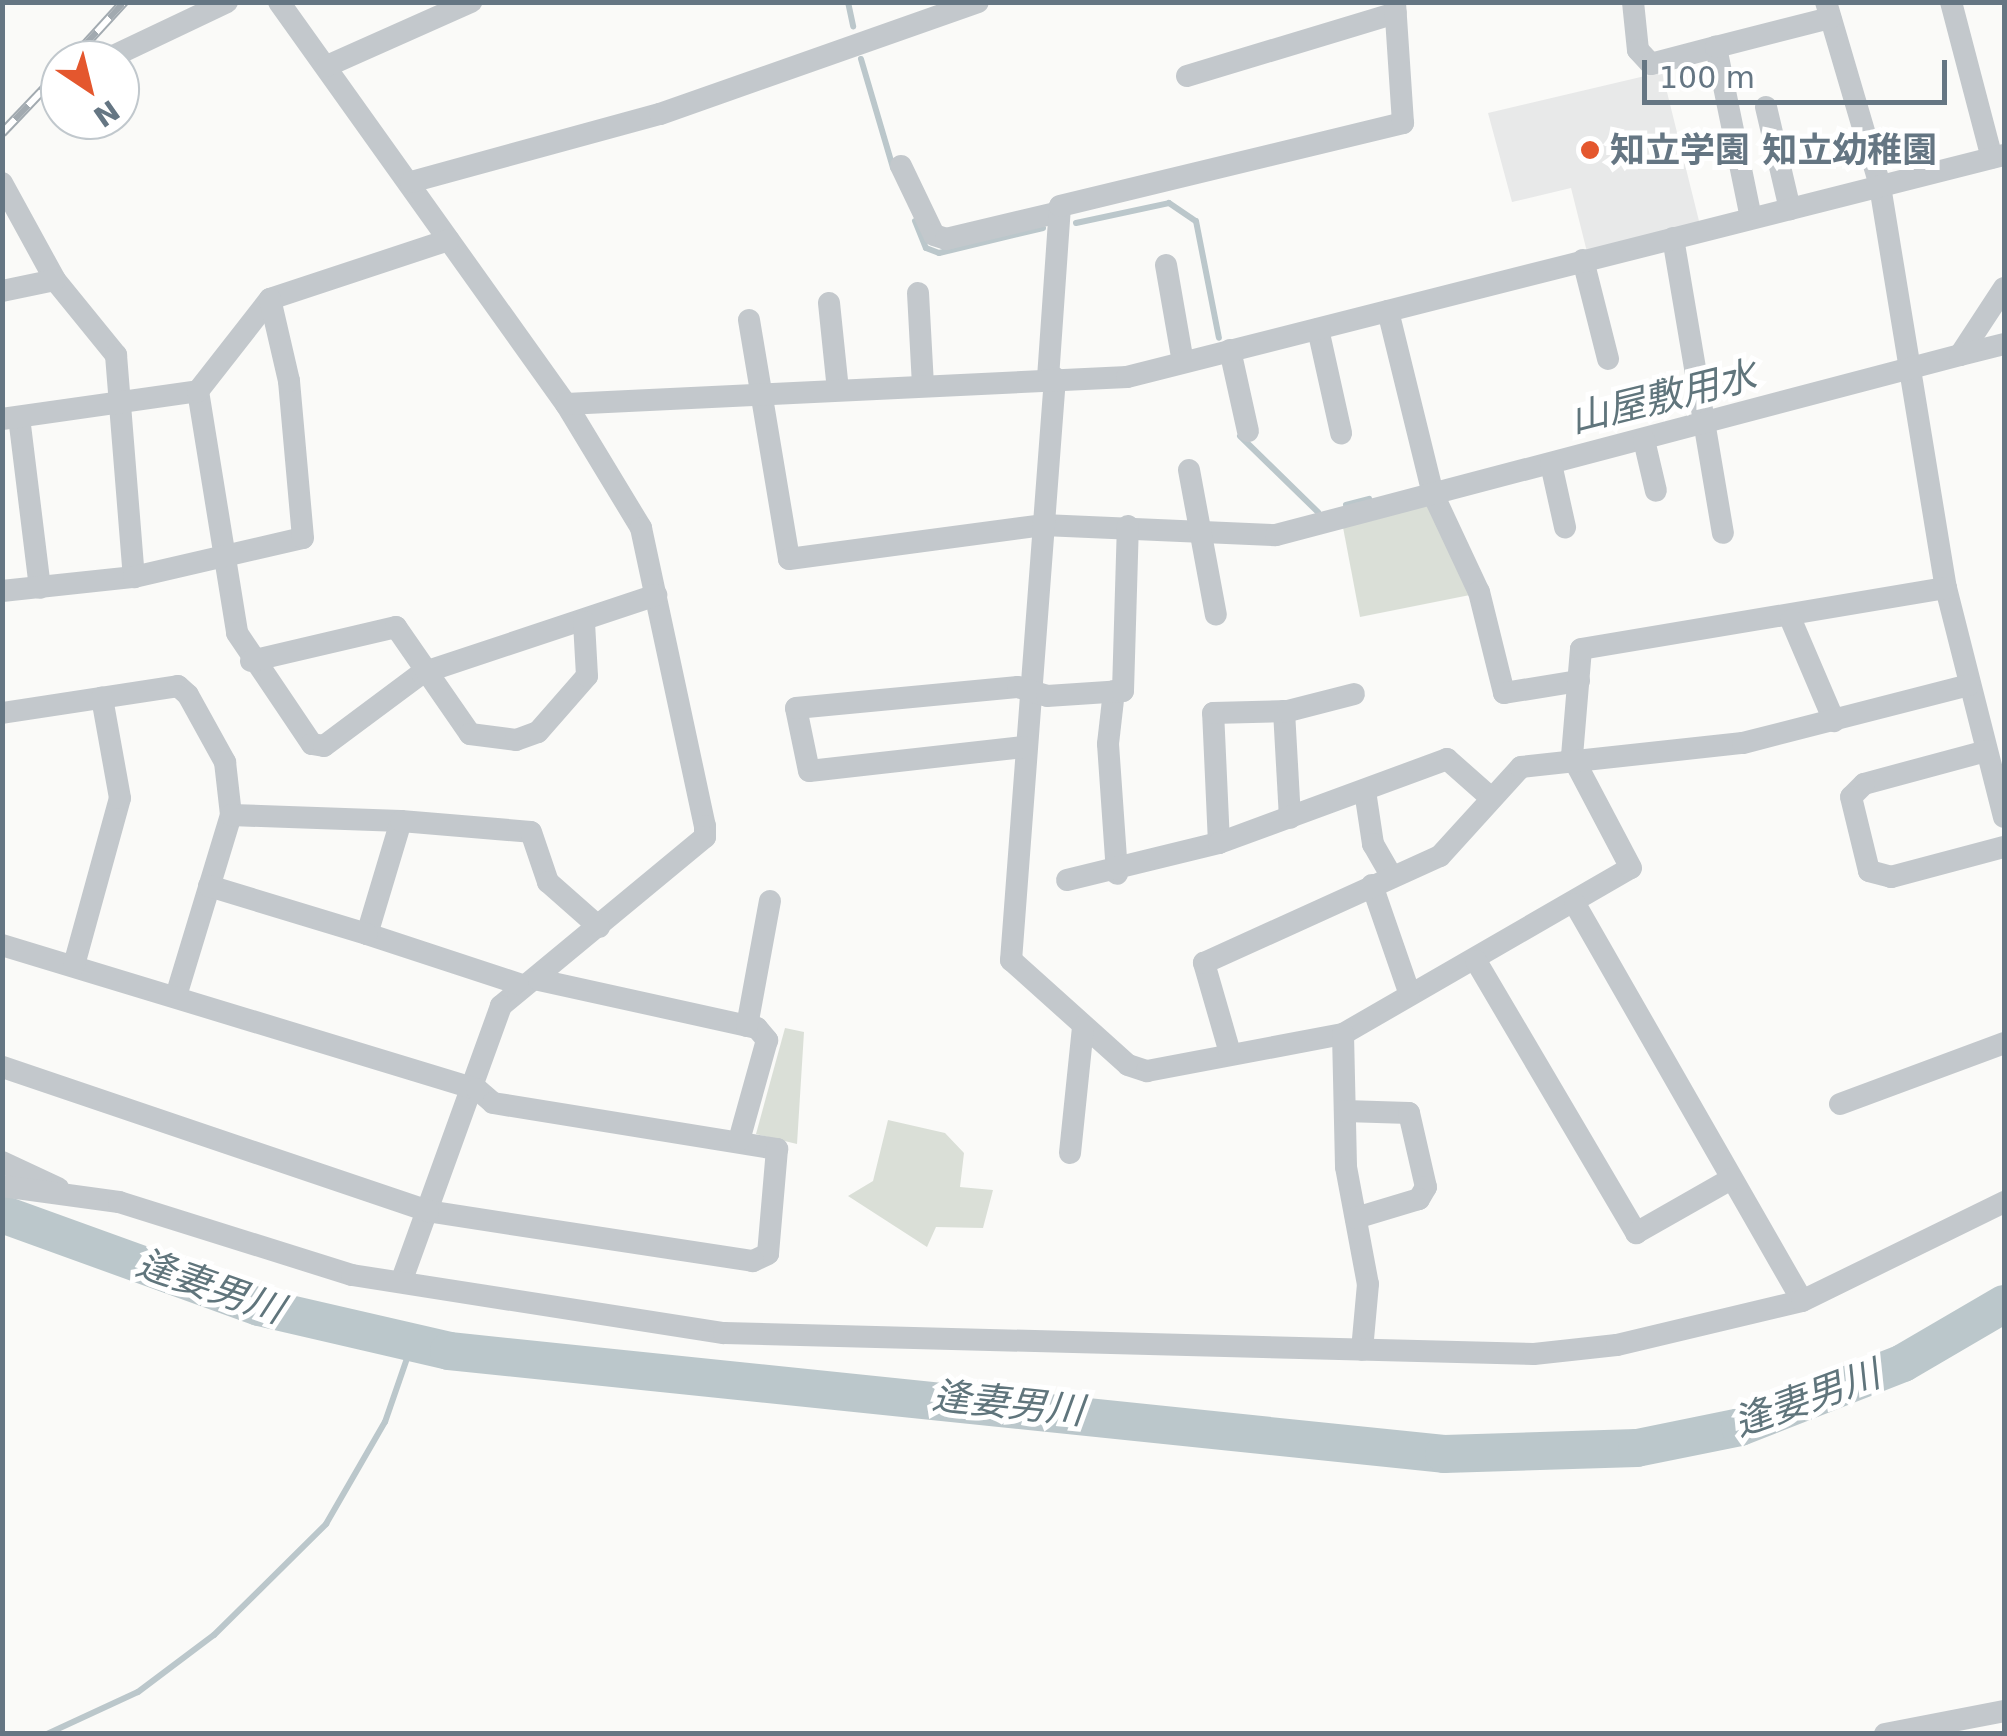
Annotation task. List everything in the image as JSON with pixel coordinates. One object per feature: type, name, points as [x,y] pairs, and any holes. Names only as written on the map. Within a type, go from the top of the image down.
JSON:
[{"type":"street","points":[[140,43],[227,2]]},
{"type":"street","points":[[327,66],[471,2]]},
{"type":"street","points":[[411,182],[660,114],[978,2]]},
{"type":"street","points":[[1633,2],[1638,50],[1651,64],[1828,10],[1880,186],[1946,588],[2004,817]]},
{"type":"street","points":[[566,404],[1127,377],[1998,157],[1951,2]]},
{"type":"street","points":[[290,6],[327,66],[566,404],[641,528],[705,837],[501,1006],[477,1089],[402,1280]]},
{"type":"street","points":[[901,166],[926,224],[946,239],[1403,124],[1396,8],[1188,76]]},
{"type":"street","points":[[1716,47],[1751,218]]},
{"type":"street","points":[[1766,108],[1790,209]]},
{"type":"street","points":[[2,183],[56,280],[116,355],[134,578]]},
{"type":"street","points":[[1060,212],[1032,694],[1023,747],[1011,960],[1082,1027],[1146,1070],[1343,1034],[1409,992],[1476,961],[1631,868],[1572,756],[1580,649],[1790,620],[1946,588]]},
{"type":"street","points":[[1673,238],[1710,423],[1723,532]]},
{"type":"street","points":[[40,588],[10,418],[120,406],[198,391],[270,299],[448,240]]},
{"type":"street","points":[[1583,260],[1608,359]]},
{"type":"street","points":[[1166,265],[1183,362]]},
{"type":"street","points":[[2,292],[56,280]]},
{"type":"street","points":[[1960,354],[2004,288]]},
{"type":"street","points":[[918,294],[923,385]]},
{"type":"street","points":[[2,591],[134,578],[303,538],[309,525],[270,299]]},
{"type":"street","points":[[829,303],[838,390]]},
{"type":"street","points":[[1388,311],[1433,494],[1479,592],[1504,693],[1579,681]]},
{"type":"street","points":[[750,320],[789,560],[1043,525],[1276,534],[2004,344]]},
{"type":"street","points":[[1318,328],[1341,433]]},
{"type":"street","points":[[1230,350],[1248,431]]},
{"type":"street","points":[[198,391],[221,558],[250,662],[312,744],[324,746],[422,673],[656,595]]},
{"type":"street","points":[[1644,440],[1656,491]]},
{"type":"street","points":[[1551,464],[1566,527]]},
{"type":"street","points":[[1188,470],[1206,532],[1216,615]]},
{"type":"street","points":[[1023,747],[809,771],[796,708],[1018,687],[1032,694],[1124,690],[1128,526]]},
{"type":"street","points":[[1790,620],[1834,721]]},
{"type":"street","points":[[250,662],[396,628],[422,673],[470,734],[516,740],[538,732],[587,676],[584,622]]},
{"type":"street","points":[[1230,1053],[1204,963],[1440,856],[1490,797],[1522,767],[1572,756],[1744,743],[1968,685]]},
{"type":"street","points":[[2,713],[178,686],[188,695],[225,762],[232,815],[176,996]]},
{"type":"street","points":[[1114,691],[1108,744],[1117,874]]},
{"type":"street","points":[[1218,843],[1213,713],[1284,711],[1354,694]]},
{"type":"street","points":[[74,965],[120,798],[102,698]]},
{"type":"street","points":[[1284,711],[1290,818]]},
{"type":"street","points":[[1986,750],[1864,784],[1850,796],[1869,871],[1890,877],[2004,847]]},
{"type":"street","points":[[1067,880],[1117,874],[1218,843],[1447,760],[1490,797]]},
{"type":"street","points":[[1365,791],[1409,992]]},
{"type":"street","points":[[232,815],[401,821],[530,832],[548,882],[600,927]]},
{"type":"street","points":[[367,934],[401,821]]},
{"type":"street","points":[[209,886],[531,983],[747,1026],[767,1040],[739,1140]]},
{"type":"street","points":[[747,1026],[770,902]]},
{"type":"street","points":[[1575,904],[1802,1301]]},
{"type":"street","points":[[2,945],[477,1089],[493,1103],[777,1149],[768,1254],[752,1261],[428,1211],[2,1066]]},
{"type":"street","points":[[1476,961],[1636,1233],[1731,1179]]},
{"type":"street","points":[[1070,1154],[1082,1027]]},
{"type":"street","points":[[1343,1034],[1345,1111],[1356,1218],[1368,1284],[1362,1350]]},
{"type":"street","points":[[1840,1104],[2004,1043]]},
{"type":"street","points":[[1345,1111],[1409,1113],[1426,1187],[1419,1199],[1356,1218]]},
{"type":"street","points":[[2,1162],[70,1193],[352,1275],[724,1333],[1362,1350],[1601,1347],[1802,1301],[2004,1202]]},
{"type":"street","points":[[2,1186],[70,1193]]},
{"type":"street","points":[[1884,1734],[2004,1710]]},
{"type":"shaded area","name":"知立学園 知立幼稚園","points":[[1662,72],[1700,225],[1587,252],[1571,188],[1512,202],[1488,113]]},
{"type":"shaded area","points":[[1430,505],[1470,595],[1360,617],[1342,522]]},
{"type":"shaded area","points":[[785,1028],[804,1032],[797,1144],[756,1134]]},
{"type":"shaded area","points":[[888,1120],[945,1133],[964,1153],[960,1187],[993,1190],[983,1228],[936,1227],[927,1247],[848,1196],[873,1181]]},
{"type":"waterway","name":"山屋敷用水","points":[[848,2],[853,26]]},
{"type":"waterway","name":"山屋敷用水","points":[[861,59],[893,168]]},
{"type":"waterway","name":"山屋敷用水","points":[[1076,223],[1169,203],[1196,221],[1219,338]]},
{"type":"waterway","points":[[915,221],[926,248],[939,253],[1043,228]]},
{"type":"waterway","name":"山屋敷用水","points":[[1240,436],[1318,512]]},
{"type":"waterway","name":"山屋敷用水","points":[[1346,505],[1369,499]]},
{"type":"waterway","name":"逢妻男川","points":[[2,1214],[259,1307],[449,1351],[1444,1454],[1637,1448],[1740,1427],[1903,1363],[2004,1304]]},
{"type":"waterway","points":[[47,1734],[138,1692],[214,1635],[326,1524],[385,1422],[412,1344]]},
{"type":"railway","points":[[89,40],[124,2]]},
{"type":"railway","points":[[2,133],[40,93]]},
{"type":"place","name":"知立学園 知立幼稚園","points":[[1590,150]]}]
